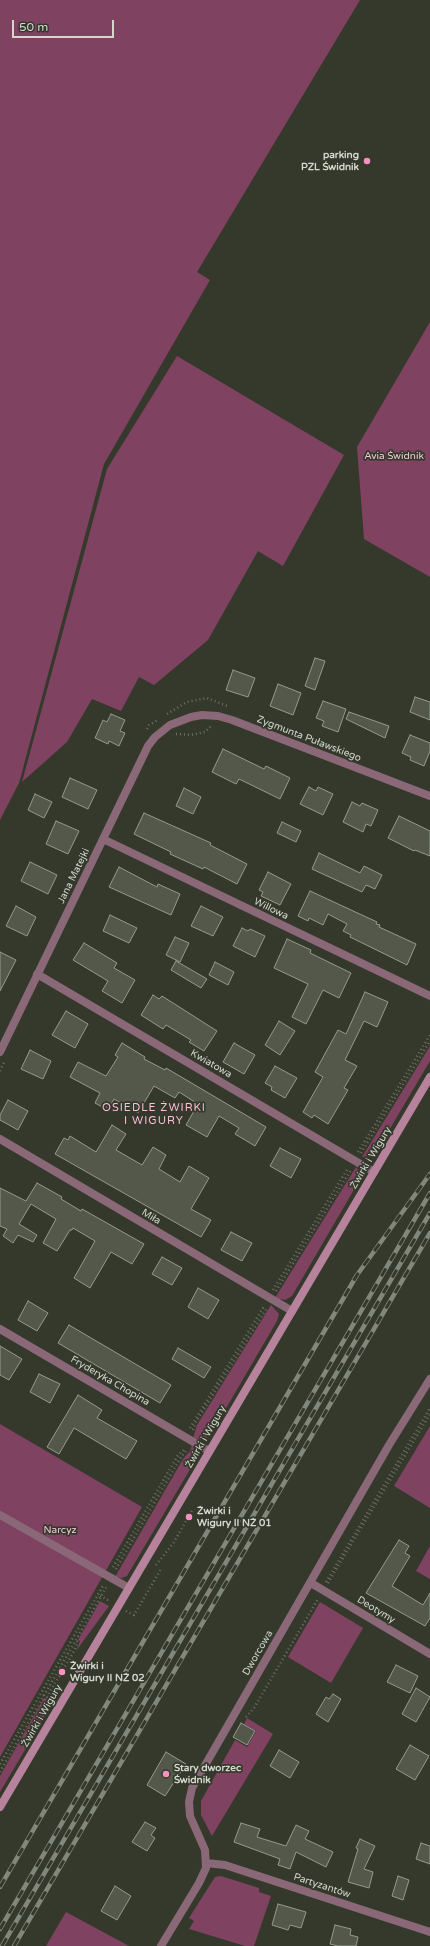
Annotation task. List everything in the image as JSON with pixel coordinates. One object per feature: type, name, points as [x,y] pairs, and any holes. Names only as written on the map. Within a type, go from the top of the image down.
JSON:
[{"type":"main road","name":"Żwirki i Wigury","points":[[0,1807],[430,1077]]},
{"type":"street","name":"Zygmunta Puławskiego","points":[[179,721],[202,715],[218,716],[232,720],[430,796]]},
{"type":"street","name":"Jana Matejki","points":[[3,1055],[37,974],[148,746],[162,730],[179,721]]},
{"type":"street","name":"Willowa","points":[[103,839],[430,996]]},
{"type":"street","name":"Kwiatowa","points":[[37,974],[374,1172]]},
{"type":"street","name":"Miła","points":[[0,1139],[292,1311]]},
{"type":"street","name":"Fryderyka Chopina","points":[[0,1328],[209,1451]]},
{"type":"street","name":"Dworcowa","points":[[161,1946],[199,1883],[206,1863],[204,1844],[190,1816],[189,1802],[192,1788],[396,1433],[430,1379]]},
{"type":"street","points":[[0,1515],[129,1588]]},
{"type":"street","name":"Deotymy","points":[[311,1583],[430,1654]]},
{"type":"street","name":"Partyzantów","points":[[206,1863],[225,1865],[430,1932]]},
{"type":"path","points":[[144,735],[149,725],[186,702],[207,698],[234,709]]},
{"type":"path","points":[[174,734],[191,735],[205,732],[213,725],[218,725]]},
{"type":"path","points":[[0,1764],[76,1640],[178,1455],[184,1450],[189,1439],[193,1420],[270,1299],[430,1035]]},
{"type":"path","points":[[355,1160],[430,1041]]},
{"type":"path","points":[[0,1071],[3,1055]]},
{"type":"path","points":[[322,1589],[430,1408]]},
{"type":"path","points":[[240,1720],[250,1714],[322,1589],[430,1414]]},
{"type":"path","points":[[152,1570],[174,1542],[193,1510]]},
{"type":"path","points":[[0,1772],[72,1639],[110,1577]]},
{"type":"path","points":[[127,1611],[130,1605]]},
{"type":"path","points":[[72,1639],[76,1640]]},
{"type":"green space","points":[[0,0],[360,0],[197,272],[210,280],[104,464],[19,783],[0,820]]},
{"type":"green space","name":"Avia Świdnik","points":[[430,322],[430,577],[364,539],[357,447]]},
{"type":"green space","points":[[177,356],[344,455],[283,566],[258,551],[208,640],[154,685],[139,677],[121,711],[92,699],[67,742],[22,782],[107,469]]},
{"type":"green space","points":[[430,1046],[430,1061],[378,1149],[372,1157],[362,1157]]},
{"type":"green space","points":[[356,1167],[359,1171],[359,1181],[292,1296],[285,1300],[275,1298]]},
{"type":"green space","points":[[271,1305],[279,1314],[277,1321],[211,1434],[203,1440],[193,1438],[197,1425]]},
{"type":"green space","name":"Narcyz","points":[[0,1424],[142,1507],[0,1757]]},
{"type":"green space","points":[[430,1426],[430,1508],[394,1486]]},
{"type":"green space","points":[[192,1445],[196,1453],[195,1461],[127,1576],[122,1578],[115,1577],[183,1459],[190,1451]]},
{"type":"green space","points":[[430,1546],[430,1579],[416,1571]]},
{"type":"green space","points":[[100,1601],[109,1606],[76,1651],[80,1641],[78,1640]]},
{"type":"green space","points":[[320,1602],[363,1628],[331,1683],[288,1657]]},
{"type":"green space","points":[[53,1690],[45,1716],[0,1792],[0,1776],[44,1698],[47,1699]]},
{"type":"green space","points":[[247,1718],[273,1734],[212,1836],[201,1815],[201,1801],[235,1740],[247,1747],[256,1731],[244,1724]]},
{"type":"green space","points":[[221,1876],[259,1888],[259,1892],[271,1896],[254,1946],[245,1946],[189,1929],[194,1921],[189,1918],[215,1877]]},
{"type":"green space","points":[[66,1912],[129,1946],[46,1946]]},
{"type":"building","points":[[315,658],[325,661],[315,690],[305,686]]},
{"type":"building","points":[[233,670],[255,678],[248,697],[226,690]]},
{"type":"building","points":[[278,684],[301,693],[293,715],[270,706]]},
{"type":"building","points":[[415,697],[430,702],[430,720],[410,712]]},
{"type":"building","points":[[323,701],[346,709],[338,732],[322,726],[324,721],[316,718]]},
{"type":"building","points":[[349,712],[389,726],[385,738],[346,719]]},
{"type":"building","points":[[111,714],[125,720],[120,731],[125,733],[119,746],[109,741],[108,744],[95,738],[103,720],[107,722]]},
{"type":"building","points":[[410,735],[430,743],[430,751],[424,766],[410,760],[411,757],[402,753]]},
{"type":"building","points":[[223,749],[264,769],[266,766],[290,778],[280,799],[239,779],[236,784],[212,772]]},
{"type":"building","points":[[70,778],[97,790],[88,809],[62,797]]},
{"type":"building","points":[[309,787],[316,791],[318,787],[333,794],[323,815],[300,804]]},
{"type":"building","points":[[184,788],[201,797],[193,814],[176,806]]},
{"type":"building","points":[[35,794],[52,802],[44,818],[28,810]]},
{"type":"building","points":[[352,802],[360,806],[362,803],[378,810],[371,826],[366,824],[363,832],[343,822]]},
{"type":"building","points":[[144,813],[211,843],[210,845],[247,864],[237,884],[204,867],[203,869],[170,854],[171,852],[134,834]]},
{"type":"building","points":[[399,816],[430,831],[430,856],[415,850],[414,851],[388,838]]},
{"type":"building","points":[[56,821],[79,831],[68,854],[46,844]]},
{"type":"building","points":[[282,822],[301,831],[296,842],[277,833]]},
{"type":"building","points":[[319,853],[360,873],[364,866],[382,875],[375,889],[366,885],[362,892],[312,869]]},
{"type":"building","points":[[30,862],[57,875],[48,894],[21,881]]},
{"type":"building","points":[[119,867],[157,887],[158,884],[180,894],[171,915],[109,887]]},
{"type":"building","points":[[268,872],[291,884],[280,905],[261,896],[263,892],[259,890]]},
{"type":"building","points":[[310,891],[377,922],[376,924],[380,925],[379,927],[416,944],[407,965],[350,937],[351,935],[343,931],[347,924],[328,914],[323,925],[309,918],[308,921],[298,916]]},
{"type":"building","points":[[16,906],[36,917],[27,936],[6,926]]},
{"type":"building","points":[[201,906],[223,917],[213,936],[191,926]]},
{"type":"building","points":[[110,915],[137,928],[129,943],[103,931]]},
{"type":"building","points":[[242,928],[248,931],[250,929],[265,936],[255,957],[233,946]]},
{"type":"building","points":[[175,937],[189,943],[180,962],[166,955]]},
{"type":"building","points":[[287,939],[311,950],[310,953],[351,973],[339,998],[323,990],[306,1024],[292,1017],[308,984],[274,968]]},
{"type":"building","points":[[84,943],[117,963],[114,968],[135,980],[122,1003],[102,991],[108,981],[73,960]]},
{"type":"building","points":[[0,952],[16,960],[0,991]]},
{"type":"building","points":[[176,961],[207,979],[201,988],[171,970]]},
{"type":"building","points":[[215,962],[234,972],[228,985],[209,975]]},
{"type":"building","points":[[365,992],[388,1002],[377,1027],[364,1021],[345,1060],[357,1066],[344,1088],[348,1090],[328,1124],[314,1115],[312,1118],[303,1112],[323,1077],[315,1072],[338,1030],[346,1034]]},
{"type":"building","points":[[153,995],[159,999],[162,996],[217,1031],[204,1051],[189,1042],[191,1040],[166,1025],[163,1029],[141,1015]]},
{"type":"building","points":[[66,1011],[88,1024],[75,1048],[52,1035]]},
{"type":"building","points":[[279,1021],[295,1031],[280,1055],[265,1045]]},
{"type":"building","points":[[122,1043],[145,1057],[144,1059],[165,1070],[166,1068],[266,1127],[255,1146],[235,1134],[239,1128],[219,1116],[207,1137],[186,1125],[198,1104],[179,1092],[175,1098],[154,1086],[138,1113],[114,1099],[108,1110],[95,1103],[100,1093],[70,1077],[78,1062],[106,1076],[118,1057],[115,1055]]},
{"type":"building","points":[[234,1043],[255,1055],[244,1074],[223,1062]]},
{"type":"building","points":[[30,1050],[51,1061],[43,1079],[21,1069]]},
{"type":"building","points":[[275,1066],[297,1078],[285,1098],[271,1090],[272,1087],[265,1083]]},
{"type":"building","points":[[8,1100],[28,1111],[18,1130],[0,1120],[0,1115]]},
{"type":"building","points":[[112,1125],[126,1134],[116,1150],[142,1165],[153,1147],[166,1155],[159,1169],[180,1182],[189,1166],[209,1178],[191,1209],[211,1220],[201,1237],[55,1154],[64,1138],[68,1140],[70,1136],[96,1152]]},
{"type":"building","points":[[280,1148],[301,1159],[291,1178],[270,1166]]},
{"type":"building","points":[[37,1183],[62,1197],[61,1199],[81,1211],[82,1209],[144,1244],[132,1264],[111,1252],[90,1288],[74,1278],[95,1241],[73,1228],[70,1230],[57,1251],[43,1243],[56,1219],[31,1204],[19,1224],[37,1235],[33,1242],[18,1235],[13,1243],[3,1236],[7,1229],[0,1226],[0,1188],[26,1201]]},
{"type":"building","points":[[231,1232],[252,1243],[242,1261],[221,1250]]},
{"type":"building","points":[[162,1257],[182,1268],[172,1285],[152,1274]]},
{"type":"building","points":[[198,1288],[219,1300],[208,1319],[188,1307]]},
{"type":"building","points":[[28,1301],[48,1313],[37,1331],[18,1320]]},
{"type":"building","points":[[69,1325],[171,1385],[160,1403],[58,1343]]},
{"type":"building","points":[[0,1346],[22,1359],[9,1380],[0,1375]]},
{"type":"building","points":[[178,1348],[211,1367],[204,1378],[172,1359]]},
{"type":"building","points":[[39,1374],[60,1384],[50,1403],[30,1392]]},
{"type":"building","points":[[78,1395],[102,1410],[97,1418],[137,1441],[126,1459],[74,1428],[59,1454],[47,1447]]},
{"type":"building","points":[[399,1540],[409,1546],[405,1553],[410,1556],[392,1586],[423,1605],[430,1593],[430,1618],[425,1626],[366,1593]]},
{"type":"building","points":[[396,1665],[418,1676],[410,1693],[387,1682]]},
{"type":"building","points":[[416,1688],[430,1697],[416,1722],[402,1714]]},
{"type":"building","points":[[333,1694],[341,1699],[328,1722],[316,1714],[326,1697],[329,1699]]},
{"type":"building","points":[[241,1723],[255,1731],[247,1745],[233,1737]]},
{"type":"building","points":[[410,1745],[429,1756],[415,1780],[396,1769]]},
{"type":"building","points":[[279,1750],[299,1762],[290,1778],[270,1766]]},
{"type":"building","name":"Stary dworzec Świdnik","points":[[166,1752],[186,1764],[165,1796],[147,1785]]},
{"type":"building","points":[[145,1822],[156,1828],[151,1835],[155,1838],[147,1851],[132,1842]]},
{"type":"building","points":[[241,1823],[260,1829],[257,1837],[286,1846],[296,1825],[309,1831],[305,1839],[333,1852],[326,1867],[296,1852],[290,1869],[278,1865],[280,1859],[234,1842]]},
{"type":"building","points":[[360,1839],[375,1846],[364,1869],[373,1872],[369,1888],[348,1882],[358,1849],[356,1848]]},
{"type":"building","points":[[421,1843],[430,1846],[430,1864],[416,1859]]},
{"type":"building","points":[[398,1876],[409,1880],[403,1900],[392,1896]]},
{"type":"building","points":[[115,1886],[131,1896],[117,1920],[101,1911]]},
{"type":"building","points":[[278,1904],[306,1912],[301,1928],[290,1925],[288,1930],[272,1925]]},
{"type":"building","points":[[335,1925],[351,1929],[350,1935],[358,1937],[356,1946],[338,1946],[330,1944]]},
{"type":"railway","points":[[0,1887],[357,1275],[430,1174]]},
{"type":"railway","points":[[0,1929],[430,1193]]},
{"type":"railway","points":[[2,1946],[430,1213]]},
{"type":"railway","points":[[14,1946],[430,1233]]},
{"type":"place","name":"parking PZL Świdnik","points":[[367,161]]},
{"type":"place","name":"Żwirki i Wigury II NŻ 01","points":[[189,1517]]},
{"type":"place","name":"Żwirki i Wigury II NŻ 02","points":[[62,1672]]},
{"type":"place","name":"Stary dworzec Świdnik","points":[[166,1774]]},
{"type":"district","name":"OSIEDLE ŻWIRKI I WIGURY","points":[[154,1114]]}]
